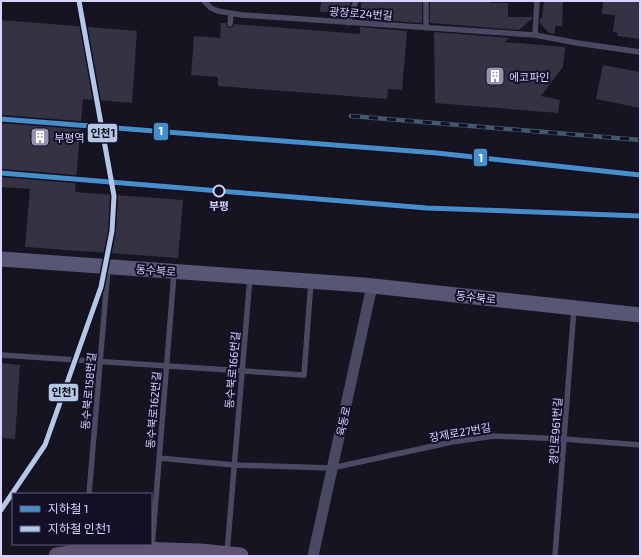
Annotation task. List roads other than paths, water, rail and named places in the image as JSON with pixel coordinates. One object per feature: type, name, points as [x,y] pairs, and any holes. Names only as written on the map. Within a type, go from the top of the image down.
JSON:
[{"type":"main road","points":[[57,556],[103,549],[158,553],[200,552],[233,555]]},
{"type":"street","name":"동수북로","points":[[1,259],[372,286],[640,315]]},
{"type":"street","name":"육동로","points":[[313,556],[372,286]]},
{"type":"lane","name":"광장로24번길","points":[[203,1],[211,8],[231,14],[534,35],[640,52]]},
{"type":"lane","points":[[348,23],[356,1]]},
{"type":"lane","points":[[426,1],[426,28]]},
{"type":"lane","points":[[534,35],[537,1]]},
{"type":"lane","points":[[230,24],[231,14]]},
{"type":"lane","name":"동수북로158번길","points":[[89,493],[109,266]]},
{"type":"lane","name":"동수북로162번길","points":[[158,553],[153,512],[160,458],[175,271]]},
{"type":"lane","name":"동수북로166번길","points":[[233,555],[234,464],[250,276]]},
{"type":"lane","points":[[1,355],[304,375],[311,281]]},
{"type":"lane","name":"경인로961번길","points":[[555,556],[574,308]]},
{"type":"lane","name":"장제로27번길","points":[[332,468],[452,442],[494,436],[564,439],[640,445]]},
{"type":"lane","points":[[160,458],[234,464],[332,468]]},
{"type":"railway","points":[[351,116],[640,140]]},
{"type":"metro line","name":"인천1","points":[[13,493],[45,445],[101,287],[112,231],[114,196],[79,1]]},
{"type":"metro line","name":"1","points":[[1,119],[437,153],[640,175]]},
{"type":"metro line","name":"1","points":[[1,173],[427,208],[640,216]]},
{"type":"metro line","name":"인천1","points":[[1,510],[12,494]]},
{"type":"place","name":"에코파인","points":[[495,76]]},
{"type":"place","name":"부평역","points":[[40,137]]},
{"type":"place","name":"부평","points":[[219,191]]}]
